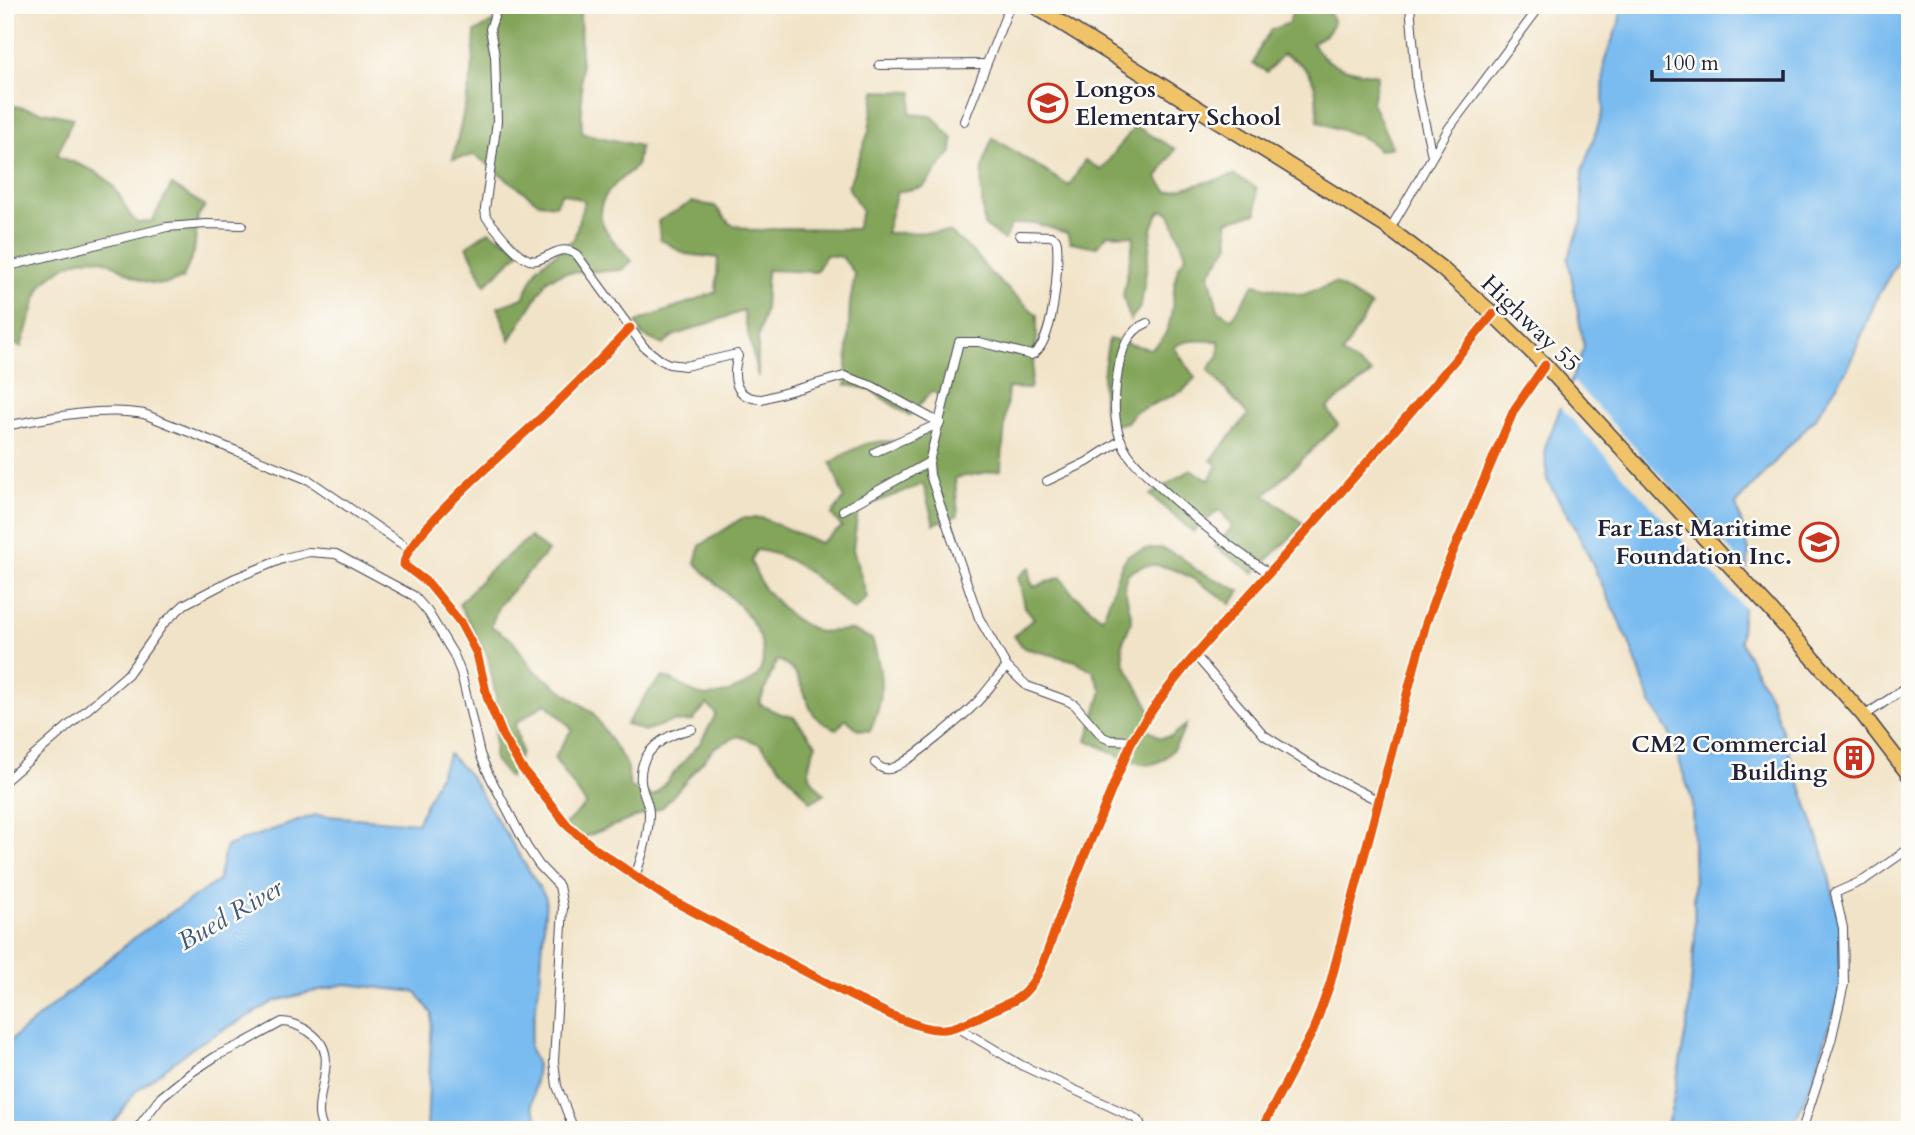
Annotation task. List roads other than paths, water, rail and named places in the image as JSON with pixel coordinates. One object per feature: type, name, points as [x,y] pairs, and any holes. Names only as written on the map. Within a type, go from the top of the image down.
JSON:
[{"type":"highway","name":"Highway 55","points":[[1032,5],[1390,229],[1441,268],[1545,365],[1762,601],[1864,716],[1910,776]]},
{"type":"street","points":[[498,5],[490,29],[495,57],[497,121],[485,209],[486,217],[524,258],[537,260],[564,248],[570,249],[644,347],[669,364],[685,366],[738,355],[734,377],[737,388],[750,398],[762,399],[844,376],[872,386],[940,423]]},
{"type":"street","points":[[964,121],[1010,5]]},
{"type":"street","points":[[1410,5],[1417,87],[1432,156]]},
{"type":"street","points":[[1390,229],[1449,128],[1541,5]]},
{"type":"street","points":[[879,65],[986,64]]},
{"type":"street","points":[[5,267],[167,226],[242,225]]},
{"type":"street","points":[[1020,235],[1051,236],[1057,243],[1056,290],[1043,343],[1038,351],[1031,355],[979,342],[959,342],[929,462],[934,488],[979,618],[1007,667],[1027,686],[1075,705],[1103,737],[1132,741]]},
{"type":"street","points":[[631,328],[542,417],[467,485],[409,550],[404,558],[404,565],[429,584],[460,622],[477,654],[488,700],[503,736],[521,767],[568,826],[635,877],[717,926],[853,998],[918,1026],[942,1030],[957,1027],[1012,1002],[1024,993],[1045,954],[1132,741],[1148,713],[1417,407],[1493,314]]},
{"type":"street","points":[[1147,323],[1132,334],[1120,358],[1114,411],[1121,440],[1133,461],[1198,523],[1269,573]]},
{"type":"street","points":[[1261,1130],[1313,1031],[1325,996],[1426,623],[1446,568],[1514,410],[1545,365]]},
{"type":"street","points":[[5,426],[82,414],[144,414],[309,480],[409,550]]},
{"type":"street","points":[[875,452],[940,423]]},
{"type":"street","points":[[1047,481],[1087,462],[1121,440]]},
{"type":"street","points":[[844,510],[929,462]]},
{"type":"street","points":[[5,781],[128,674],[173,613],[233,579],[285,558],[309,552],[336,554],[414,596],[428,612],[454,655],[480,754],[488,772],[527,847],[539,865],[559,886],[563,907],[554,1061],[557,1086],[574,1130]]},
{"type":"street","points":[[1196,656],[1264,734],[1320,771],[1379,801]]},
{"type":"street","points":[[875,763],[881,769],[899,766],[977,702],[1007,667]]},
{"type":"street","points":[[1864,716],[1910,685]]},
{"type":"street","points":[[635,877],[649,825],[649,805],[641,778],[646,759],[650,750],[660,740],[692,729]]},
{"type":"street","points":[[1801,1130],[1831,1041],[1844,984],[1843,928],[1835,893],[1864,880],[1910,848]]},
{"type":"street","points":[[136,1130],[161,1097],[192,1072],[218,1055],[282,1022],[299,1026],[319,1039],[324,1049],[326,1064],[319,1115],[323,1130]]},
{"type":"street","points":[[957,1027],[1021,1065],[1135,1118],[1140,1124],[1140,1130]]},
{"type":"water","points":[[1622,5],[1910,5],[1910,241],[1878,295],[1848,368],[1816,417],[1736,504],[1749,551],[1740,641],[1772,701],[1824,855],[1842,932],[1840,992],[1812,1083],[1791,1130],[1665,1130],[1672,1107],[1688,1019],[1695,937],[1692,800],[1671,736],[1651,703],[1629,642],[1576,529],[1547,480],[1545,448],[1584,347],[1568,258],[1582,221],[1582,172],[1603,111],[1604,62],[1619,23]]},
{"type":"water","name":"Bued River","points":[[449,754],[470,776],[546,898],[540,981],[529,1047],[537,1065],[532,1105],[543,1130],[427,1130],[432,1014],[416,992],[345,984],[275,1001],[195,1046],[136,1091],[108,1130],[5,1130],[5,1045],[139,934],[218,881],[226,846],[315,815],[417,823]]},
{"type":"place","name":"Longos Elementary School","points":[[1048,103]]},
{"type":"place","name":"Far East Maritime Foundation Inc.","points":[[1819,542]]},
{"type":"place","name":"CM2 Commercial Building","points":[[1854,758]]}]
